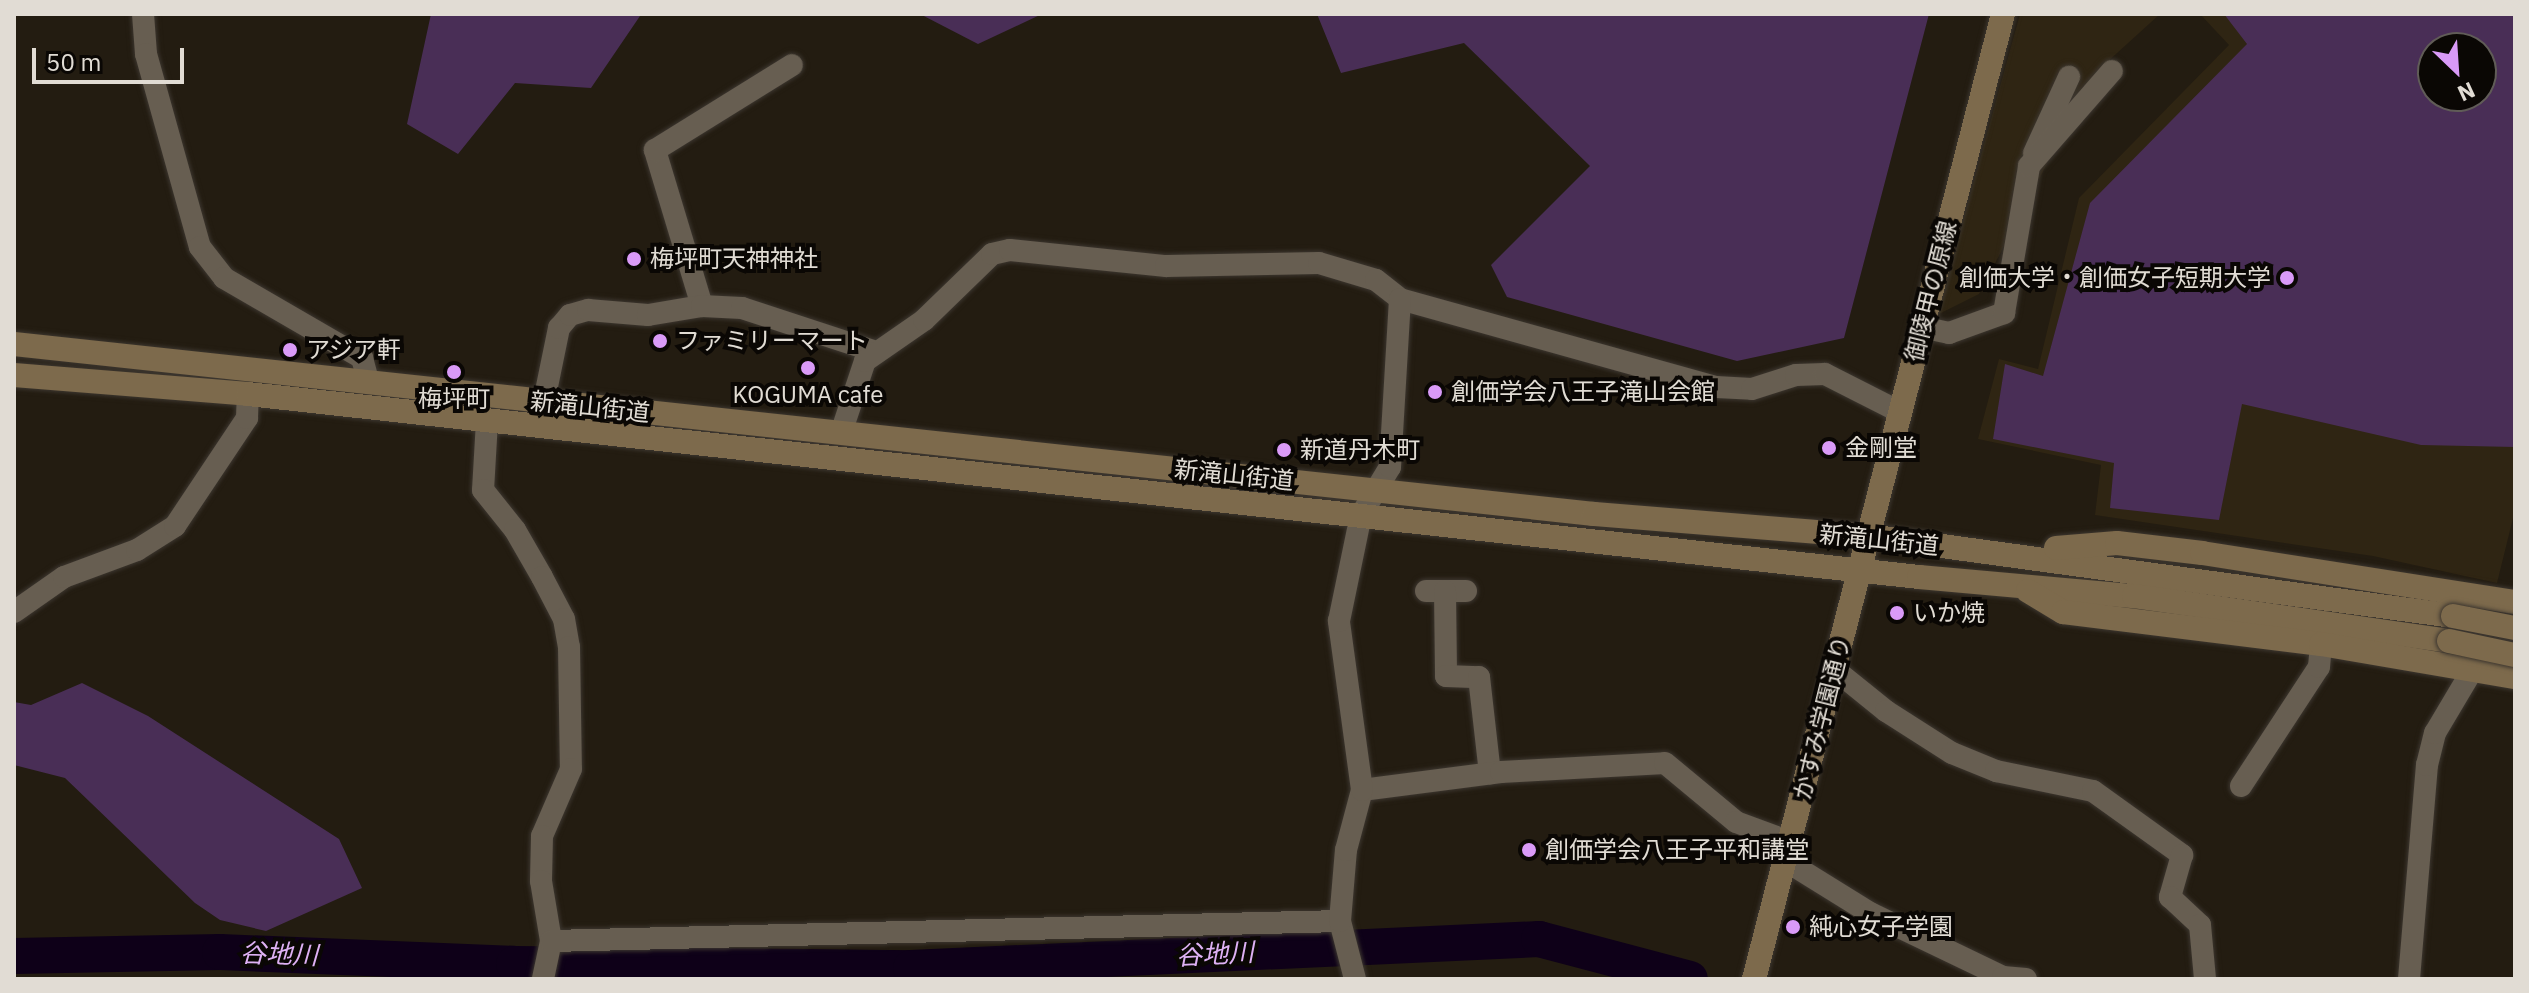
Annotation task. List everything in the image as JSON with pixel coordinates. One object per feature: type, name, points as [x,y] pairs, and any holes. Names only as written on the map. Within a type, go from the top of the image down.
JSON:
[{"type":"main road","name":"御陵甲の原線","points":[[1861,569],[2003,14]]},
{"type":"main road","name":"新滝山街道","points":[[14,344],[1373,490],[1869,536],[2453,616],[2515,628]]},
{"type":"main road","name":"新滝山街道","points":[[14,375],[248,394],[2134,596],[2449,641],[2515,655]]},
{"type":"main road","points":[[658,440],[662,415]]},
{"type":"main road","points":[[2006,553],[2117,543],[2515,602]]},
{"type":"main road","name":"かすみ学園通り","points":[[1756,969],[1861,569]]},
{"type":"main road","points":[[2019,586],[2063,612],[2321,644],[2515,677]]},
{"type":"street","points":[[143,14],[146,54],[200,247],[224,278],[362,358],[368,381]]},
{"type":"street","points":[[702,306],[655,150],[792,65]]},
{"type":"street","points":[[2029,166],[2112,71]]},
{"type":"street","points":[[1921,327],[1949,333],[2004,313],[2029,166],[2069,77]]},
{"type":"street","points":[[841,433],[865,361],[924,320],[992,254],[1010,250],[1166,266],[1306,261],[1376,280],[1400,299],[1716,387],[1752,389],[1796,375],[1825,374],[1900,412]]},
{"type":"street","points":[[1355,978],[1342,924],[1346,850],[1362,790],[1339,621],[1361,515],[1373,490],[1390,467],[1400,299]]},
{"type":"street","points":[[544,401],[559,328],[570,315],[588,310],[648,315],[702,306],[742,308],[877,352]]},
{"type":"street","points":[[14,612],[64,577],[137,550],[175,526],[247,418],[248,394]]},
{"type":"street","points":[[487,421],[483,490],[515,530],[542,577],[564,619],[569,647],[571,769],[542,836],[541,881],[550,945],[543,979]]},
{"type":"street","points":[[1446,591],[1446,676],[1479,677],[1490,773]]},
{"type":"street","points":[[2409,979],[2427,765],[2435,733],[2473,669],[2484,596]]},
{"type":"street","points":[[2241,786],[2288,734],[2319,667],[2321,644]]},
{"type":"street","points":[[1834,669],[1886,711],[1952,753],[1996,771],[2093,791],[2182,855],[2170,897],[2200,925],[2205,979]]},
{"type":"street","points":[[1362,790],[1490,773],[1665,763],[1736,822],[1788,852],[1870,913],[2003,977],[2026,979]]},
{"type":"street","points":[[550,945],[1342,924]]},
{"type":"shaded area","points":[[431,14],[640,16],[591,88],[515,83],[458,154],[407,124]]},
{"type":"shaded area","points":[[920,14],[1042,14],[978,44]]},
{"type":"shaded area","points":[[1317,14],[1929,14],[1844,338],[1737,361],[1507,297],[1491,265],[1590,166],[1464,43],[1341,73]]},
{"type":"shaded area","name":"創価大学・創価女子短期大学","points":[[2020,14],[2160,14],[2094,74],[1979,294],[1937,315]]},
{"type":"shaded area","name":"創価大学・創価女子短期大学","points":[[2200,14],[2515,14],[2515,510],[2497,583],[2373,556],[2095,515],[2101,465],[1978,439],[1999,359],[2038,369],[2079,198],[2229,45]]},
{"type":"shaded area","name":"創価大学・創価女子短期大学","points":[[2224,14],[2515,14],[2515,447],[2421,445],[2242,404],[2219,520],[2110,508],[2114,463],[1993,439],[2005,364],[2043,376],[2090,203],[2247,44]]},
{"type":"shaded area","points":[[82,683],[148,716],[339,839],[362,888],[266,931],[220,920],[195,903],[65,778],[14,765],[14,702],[31,705]]},
{"type":"waterway","name":"谷地川","points":[[14,956],[220,952],[514,964],[911,968],[1539,939],[1690,979]]},
{"type":"place","name":"梅坪町天神神社","points":[[634,259]]},
{"type":"place","name":"創価大学・創価女子短期大学","points":[[2287,278]]},
{"type":"place","name":"ファミリーマート","points":[[660,341]]},
{"type":"place","name":"アジア軒","points":[[290,350]]},
{"type":"place","name":"KOGUMA cafe","points":[[808,368]]},
{"type":"place","name":"梅坪町","points":[[454,372]]},
{"type":"place","name":"創価学会八王子滝山会館","points":[[1435,392]]},
{"type":"place","name":"金剛堂","points":[[1829,448]]},
{"type":"place","name":"新道丹木町","points":[[1284,450]]},
{"type":"place","name":"いか焼","points":[[1897,613]]},
{"type":"place","name":"創価学会八王子平和講堂","points":[[1529,850]]},
{"type":"place","name":"純心女子学園","points":[[1793,927]]}]
